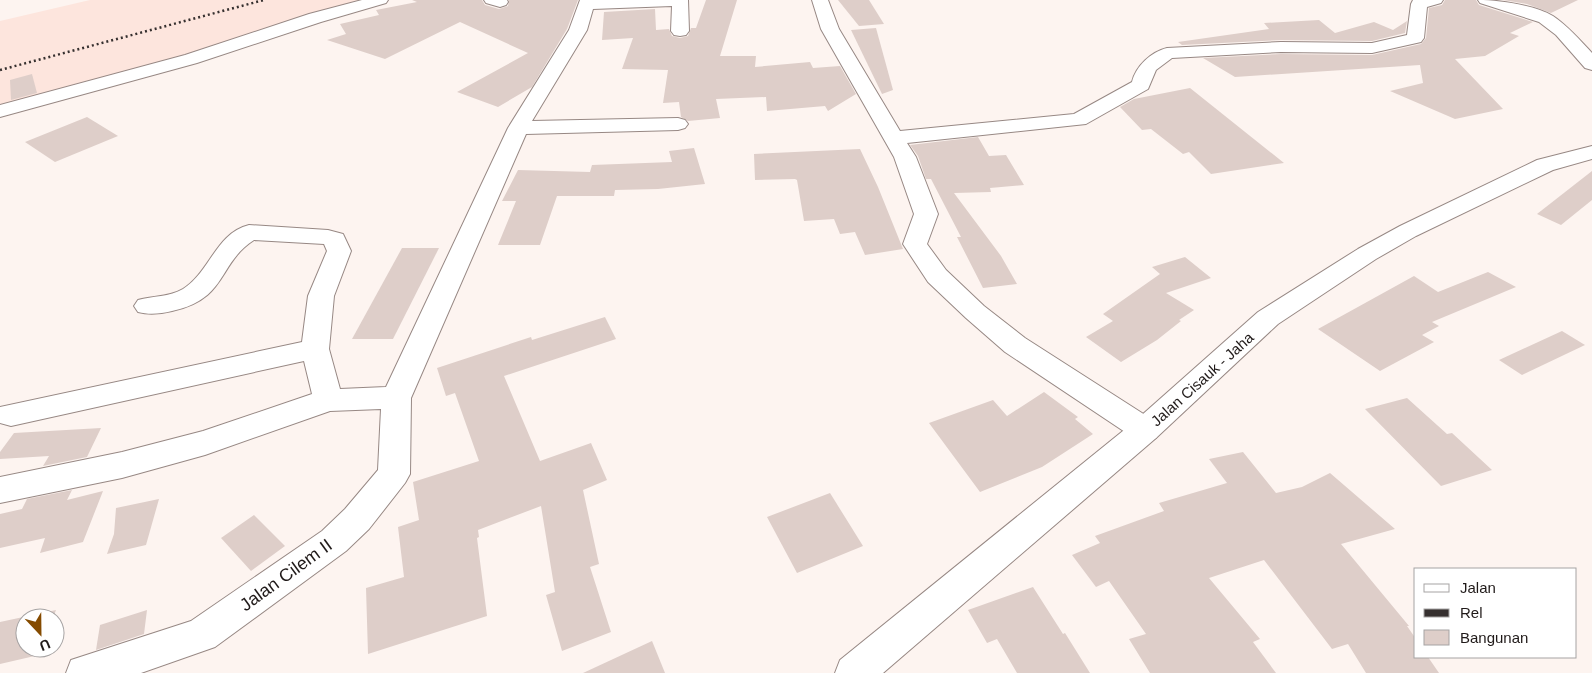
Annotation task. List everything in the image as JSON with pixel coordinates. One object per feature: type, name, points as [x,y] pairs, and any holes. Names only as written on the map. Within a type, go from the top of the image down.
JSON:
[{"type":"street","points":[[0,111],[191,59],[315,18],[380,0]]},
{"type":"street","points":[[820,0],[830,29],[905,157],[926,214],[915,244],[937,276],[975,312],[1015,345],[1145,430]]},
{"type":"street","points":[[895,138],[1079,120],[1141,85],[1143,75],[1149,66],[1167,53],[1281,47],[1372,48],[1415,38],[1419,4],[1435,0]]},
{"type":"street","points":[[1486,0],[1545,18],[1562,31],[1592,64]]},
{"type":"street","points":[[0,490],[122,465],[186,448],[328,400],[396,398],[518,128],[578,30],[587,2],[680,1],[680,31]]},
{"type":"street","points":[[518,128],[678,124]]},
{"type":"street","name":"Jalan Cisauk - Jaha","points":[[854,673],[1145,430],[1268,318],[1359,259],[1408,231],[1545,165],[1592,152]]},
{"type":"street","points":[[147,306],[176,301],[192,295],[201,287],[239,237],[249,232],[328,237],[334,239],[339,251],[321,296],[315,349],[328,400]]},
{"type":"street","points":[[11,415],[315,349]]},
{"type":"street","name":"Jalan Cilem II","points":[[85,673],[202,635],[334,541],[357,519],[394,474],[396,398]]},
{"type":"shaded area","points":[[90,0],[380,0],[0,110],[0,21]]},
{"type":"building","points":[[412,0],[482,0],[485,5],[499,9],[508,6],[509,0],[578,0],[567,29],[532,87],[498,107],[457,92],[528,53],[460,22],[385,59],[327,40],[346,34],[340,24],[379,15],[376,10],[417,2]]},
{"type":"building","points":[[706,0],[737,0],[720,56],[756,56],[755,67],[810,62],[813,68],[840,66],[856,94],[828,111],[825,106],[767,111],[766,97],[716,99],[720,118],[688,121],[681,117],[679,102],[663,103],[668,70],[622,69],[633,38],[602,40],[604,12],[655,9],[656,30],[669,29],[672,36],[680,38],[688,36],[691,28],[696,28]]},
{"type":"building","points":[[838,0],[869,0],[884,24],[859,26]]},
{"type":"building","points":[[1445,0],[1476,0],[1479,5],[1533,22],[1510,33],[1519,36],[1485,56],[1455,59],[1503,109],[1455,119],[1390,91],[1423,83],[1420,65],[1235,77],[1203,58],[1281,54],[1372,55],[1421,44],[1426,38],[1429,8],[1442,5]]},
{"type":"building","points":[[1503,0],[1578,0],[1551,13],[1527,4]]},
{"type":"building","points":[[1319,20],[1335,33],[1374,22],[1393,30],[1407,21],[1405,33],[1372,41],[1281,40],[1182,45],[1178,42],[1269,29],[1264,23]]},
{"type":"building","points":[[876,28],[893,90],[882,94],[851,30]]},
{"type":"building","points":[[32,74],[37,93],[11,100],[10,80]]},
{"type":"building","points":[[1190,88],[1284,163],[1211,174],[1189,152],[1183,154],[1151,129],[1142,130],[1120,107],[1134,99]]},
{"type":"building","points":[[87,117],[118,136],[55,162],[25,142]]},
{"type":"building","points":[[978,137],[989,156],[1006,155],[1024,185],[990,188],[991,192],[954,193],[1001,256],[1017,284],[983,288],[957,237],[961,237],[931,179],[926,179],[918,156],[910,145]]},
{"type":"building","points":[[694,148],[705,184],[658,189],[615,190],[614,196],[557,196],[540,245],[498,245],[516,201],[502,201],[518,170],[590,172],[592,165],[672,162],[669,151]]},
{"type":"building","points":[[860,149],[878,187],[903,249],[865,255],[855,232],[840,234],[834,219],[804,221],[797,180],[755,180],[754,154]]},
{"type":"building","points":[[1592,171],[1592,200],[1561,225],[1537,214]]},
{"type":"building","points":[[402,248],[439,248],[393,339],[352,339]]},
{"type":"building","points":[[1185,257],[1211,278],[1166,293],[1194,310],[1179,320],[1181,321],[1157,340],[1121,362],[1086,337],[1113,321],[1103,314],[1160,274],[1152,267]]},
{"type":"building","points":[[1488,272],[1516,287],[1432,322],[1439,326],[1422,335],[1434,342],[1380,371],[1318,329],[1414,276],[1438,292]]},
{"type":"building","points":[[605,317],[616,339],[504,376],[540,461],[591,443],[607,480],[583,490],[599,564],[590,567],[611,632],[562,651],[546,595],[555,592],[541,506],[478,530],[479,537],[477,538],[487,616],[368,654],[366,588],[404,577],[398,527],[419,520],[413,482],[479,461],[455,393],[446,396],[437,368],[531,337],[532,340]]},
{"type":"building","points":[[1562,331],[1585,345],[1522,375],[1499,360]]},
{"type":"building","points":[[1044,392],[1078,417],[1075,419],[1093,434],[1042,467],[980,492],[929,423],[993,400],[1007,416]]},
{"type":"building","points":[[1407,398],[1447,434],[1452,433],[1492,470],[1441,486],[1365,409]]},
{"type":"building","points":[[101,428],[87,457],[43,466],[49,456],[0,459],[0,452],[14,433]]},
{"type":"building","points":[[1243,452],[1276,493],[1302,487],[1330,473],[1395,529],[1341,544],[1409,626],[1407,626],[1414,636],[1414,658],[1429,658],[1439,673],[1366,673],[1348,644],[1332,649],[1264,560],[1209,578],[1260,639],[1253,642],[1276,673],[1150,673],[1129,639],[1146,634],[1109,581],[1096,587],[1072,555],[1100,543],[1095,536],[1164,511],[1159,503],[1227,483],[1209,459]]},
{"type":"building","points":[[72,490],[67,500],[103,491],[83,542],[40,553],[45,538],[0,548],[0,514],[22,509],[27,499]]},
{"type":"building","points":[[830,493],[863,546],[797,573],[767,517]]},
{"type":"building","points":[[159,499],[146,545],[107,554],[114,534],[116,508]]},
{"type":"building","points":[[254,515],[285,546],[251,571],[221,538]]},
{"type":"building","points":[[1033,587],[1090,673],[1017,673],[997,639],[987,643],[968,610]]},
{"type":"building","points":[[147,610],[144,634],[96,650],[100,625]]},
{"type":"building","points":[[15,619],[15,658],[26,658],[0,664],[0,622]]},
{"type":"building","points":[[652,641],[665,673],[583,673]]},
{"type":"railway","points":[[0,70],[264,0]]}]
